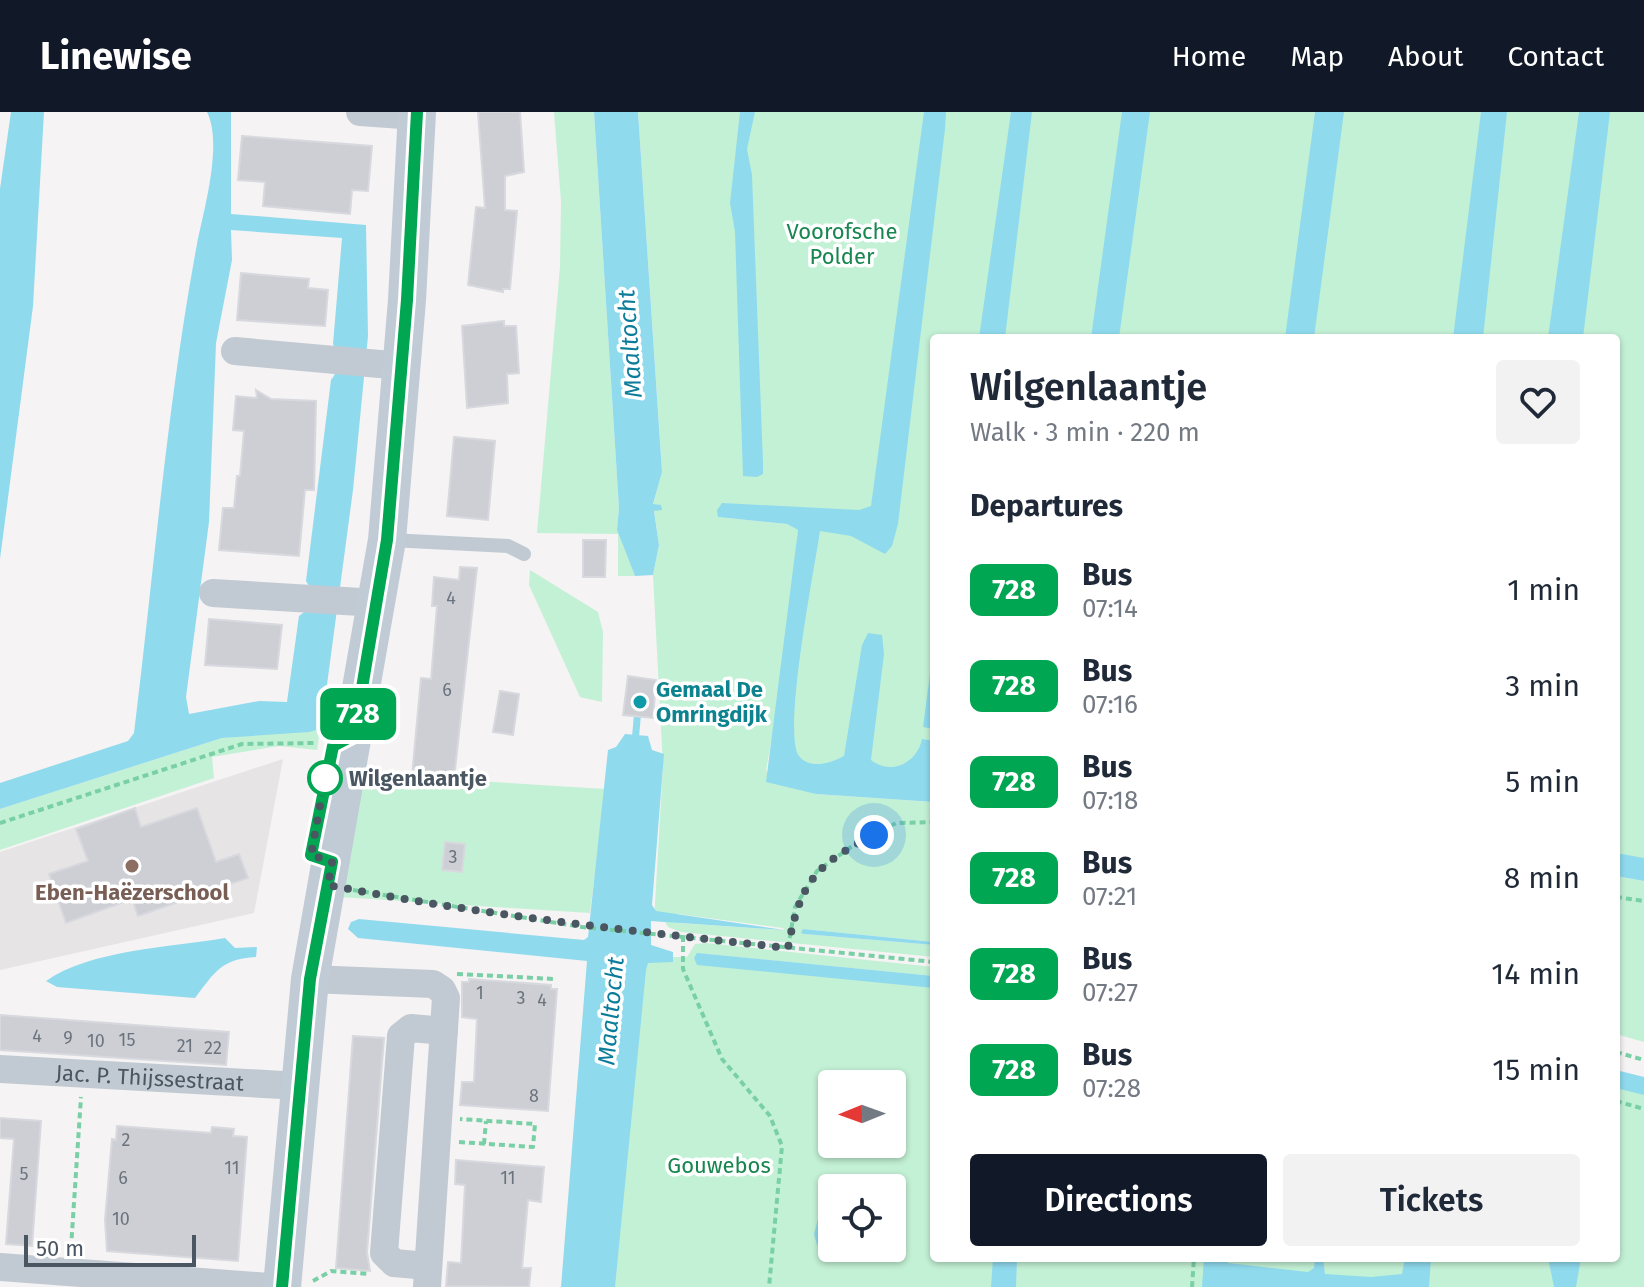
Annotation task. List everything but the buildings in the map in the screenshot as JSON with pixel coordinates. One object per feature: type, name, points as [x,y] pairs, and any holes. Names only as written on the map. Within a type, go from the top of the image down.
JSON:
[{"type":"street","points":[[282,1287],[310,979],[330,874],[359,602],[387,540],[386,365],[417,114],[360,112]]},
{"type":"street","points":[[235,351],[386,365]]},
{"type":"street","points":[[213,593],[359,602]]},
{"type":"street","points":[[310,979],[433,984],[442,990],[446,998],[444,1031],[438,1129],[428,1277],[394,1263],[384,1253],[401,1036],[411,1028],[444,1031]]},
{"type":"street","name":"Jac. P. Thijssestraat","points":[[0,1069],[300,1086]]},
{"type":"street","points":[[0,1267],[75,1279],[269,1287]]},
{"type":"lane","points":[[387,540],[508,546],[524,554]]},
{"type":"path","points":[[0,823],[242,744],[344,740]]},
{"type":"path","points":[[788,948],[795,907],[817,871],[851,847],[896,823],[930,822]]},
{"type":"path","points":[[330,874],[441,907],[582,927],[930,962]]},
{"type":"path","points":[[1620,898],[1644,901]]},
{"type":"path","points":[[683,936],[683,969],[722,1059],[770,1116],[782,1146],[769,1287]]},
{"type":"path","points":[[433,984],[462,971],[555,979]]},
{"type":"path","points":[[1620,1053],[1644,1060]]},
{"type":"path","points":[[75,1279],[83,1073]]},
{"type":"path","points":[[1620,1102],[1644,1109]]},
{"type":"path","points":[[484,1144],[486,1121]]},
{"type":"path","points":[[486,1121],[535,1124],[533,1147],[484,1144],[438,1129],[486,1121]]},
{"type":"path","points":[[1192,1287],[1194,1262]]},
{"type":"path","points":[[307,1286],[319,1275],[331,1271],[373,1274]]},
{"type":"shaded area","name":"Eben-Haëzerschool","points":[[283,759],[254,913],[0,970],[0,852]]},
{"type":"green space","points":[[554,112],[594,112],[619,508],[617,530],[635,576],[618,576],[618,534],[537,533],[560,267],[561,201]]},
{"type":"green space","name":"Voorofsche Polder","points":[[638,112],[1644,112],[1644,870],[1620,867],[1620,334],[930,334],[930,791],[779,777],[816,794],[930,802],[930,942],[803,929],[804,934],[930,945],[930,957],[681,932],[668,927],[665,922],[654,921],[663,766],[653,575],[659,545],[654,510],[661,510],[653,505],[662,471]],"holes":[[[718,517],[812,518],[778,777],[766,771],[784,666],[798,530],[787,524]],[[678,914],[784,930],[677,923]]]},
{"type":"green space","points":[[530,570],[598,612],[603,632],[602,702],[580,697],[529,585]]},
{"type":"green space","points":[[320,729],[317,750],[279,746],[212,757],[214,778],[0,850],[0,809],[222,738]]},
{"type":"green space","points":[[364,774],[605,789],[590,913],[340,897]]},
{"type":"green space","points":[[1620,877],[1644,881],[1644,1042],[1620,1035]]},
{"type":"green space","name":"Gouwebos","points":[[706,943],[930,967],[930,976],[695,953],[930,982],[930,1262],[1620,1262],[1620,1080],[1644,1087],[1644,1287],[594,1287],[621,957],[687,957],[695,944]]},
{"type":"water","points":[[11,112],[44,112],[33,306],[0,559],[0,189]]},
{"type":"water","points":[[207,112],[231,112],[231,214],[366,225],[368,336],[353,490],[320,729],[222,738],[0,809],[0,783],[128,741],[134,733],[177,366],[211,177],[211,125]],"holes":[[[231,230],[342,238],[333,344],[339,362],[331,380],[306,581],[312,591],[311,607],[299,616],[287,702],[259,701],[189,714],[186,697],[209,522],[216,343],[232,260]]]},
{"type":"water","name":"Maaltocht","points":[[594,112],[638,112],[662,472],[653,504],[661,505],[662,510],[654,511],[659,545],[653,575],[635,576],[617,530],[619,508]]},
{"type":"water","points":[[740,112],[755,112],[747,149],[752,175],[763,463],[763,474],[757,477],[743,476],[735,232],[730,203]]},
{"type":"water","points":[[924,112],[946,112],[898,524],[892,546],[885,554],[851,536],[820,531],[801,648],[794,716],[795,741],[799,756],[804,760],[821,764],[844,756],[862,645],[868,633],[882,635],[884,654],[871,760],[879,765],[895,767],[915,755],[922,739],[930,740],[930,802],[816,794],[766,782],[798,530],[787,524],[718,517],[717,510],[722,503],[859,510],[871,506]]},
{"type":"water","points":[[1011,112],[1032,112],[1005,334],[980,334]]},
{"type":"water","points":[[1122,112],[1150,112],[1120,334],[1092,334]]},
{"type":"water","points":[[1315,112],[1344,112],[1315,334],[1286,334]]},
{"type":"water","points":[[1481,112],[1507,112],[1483,334],[1453,334]]},
{"type":"water","points":[[1579,112],[1610,112],[1583,334],[1549,334]]},
{"type":"water","points":[[930,674],[930,728],[923,727]]},
{"type":"water","name":"Maaltocht","points":[[625,734],[648,736],[652,750],[664,754],[652,905],[656,911],[784,930],[651,921],[651,945],[673,952],[673,962],[648,963],[646,970],[615,1287],[561,1287],[587,961],[358,938],[348,929],[351,922],[359,919],[584,940],[588,937],[608,750],[616,747]]},
{"type":"water","points":[[1620,854],[1644,858],[1644,881],[1620,877]]},
{"type":"water","points":[[803,929],[930,942],[930,945],[804,934],[801,933]]},
{"type":"water","points":[[225,938],[235,948],[257,947],[256,957],[244,958],[220,968],[195,998],[57,987],[46,981],[85,962],[108,956]]},
{"type":"water","points":[[697,953],[930,976],[930,988],[697,965],[694,958]]},
{"type":"water","points":[[1620,1071],[1644,1077],[1644,1095],[1620,1089]]},
{"type":"water","points":[[818,1220],[818,1245],[814,1234]]},
{"type":"water","points":[[993,1262],[1017,1262],[1016,1287],[991,1287]]},
{"type":"water","points":[[1204,1262],[1308,1272],[1314,1268],[1315,1262],[1324,1262],[1325,1274],[1371,1277],[1402,1274],[1404,1262],[1431,1262],[1429,1287],[1202,1287]]},
{"type":"water","points":[[1549,1262],[1580,1262],[1576,1287],[1554,1287]]},
{"type":"waterway","points":[[635,743],[638,708]]},
{"type":"bus line","name":"728","points":[[282,1287],[310,979],[332,862],[311,855],[333,746],[354,735],[387,540],[407,300],[417,112]]},
{"type":"place","name":"Gemaal De Omringdijk","points":[[640,702]]},
{"type":"place","name":"Wilgenlaantje","points":[[325,778]]},
{"type":"place","name":"Eben-Haëzerschool","points":[[132,866]]},
{"type":"route","points":[[325,778],[311,855],[332,862],[328,885],[441,907],[582,927],[788,948],[795,907],[817,871],[874,835]]}]
